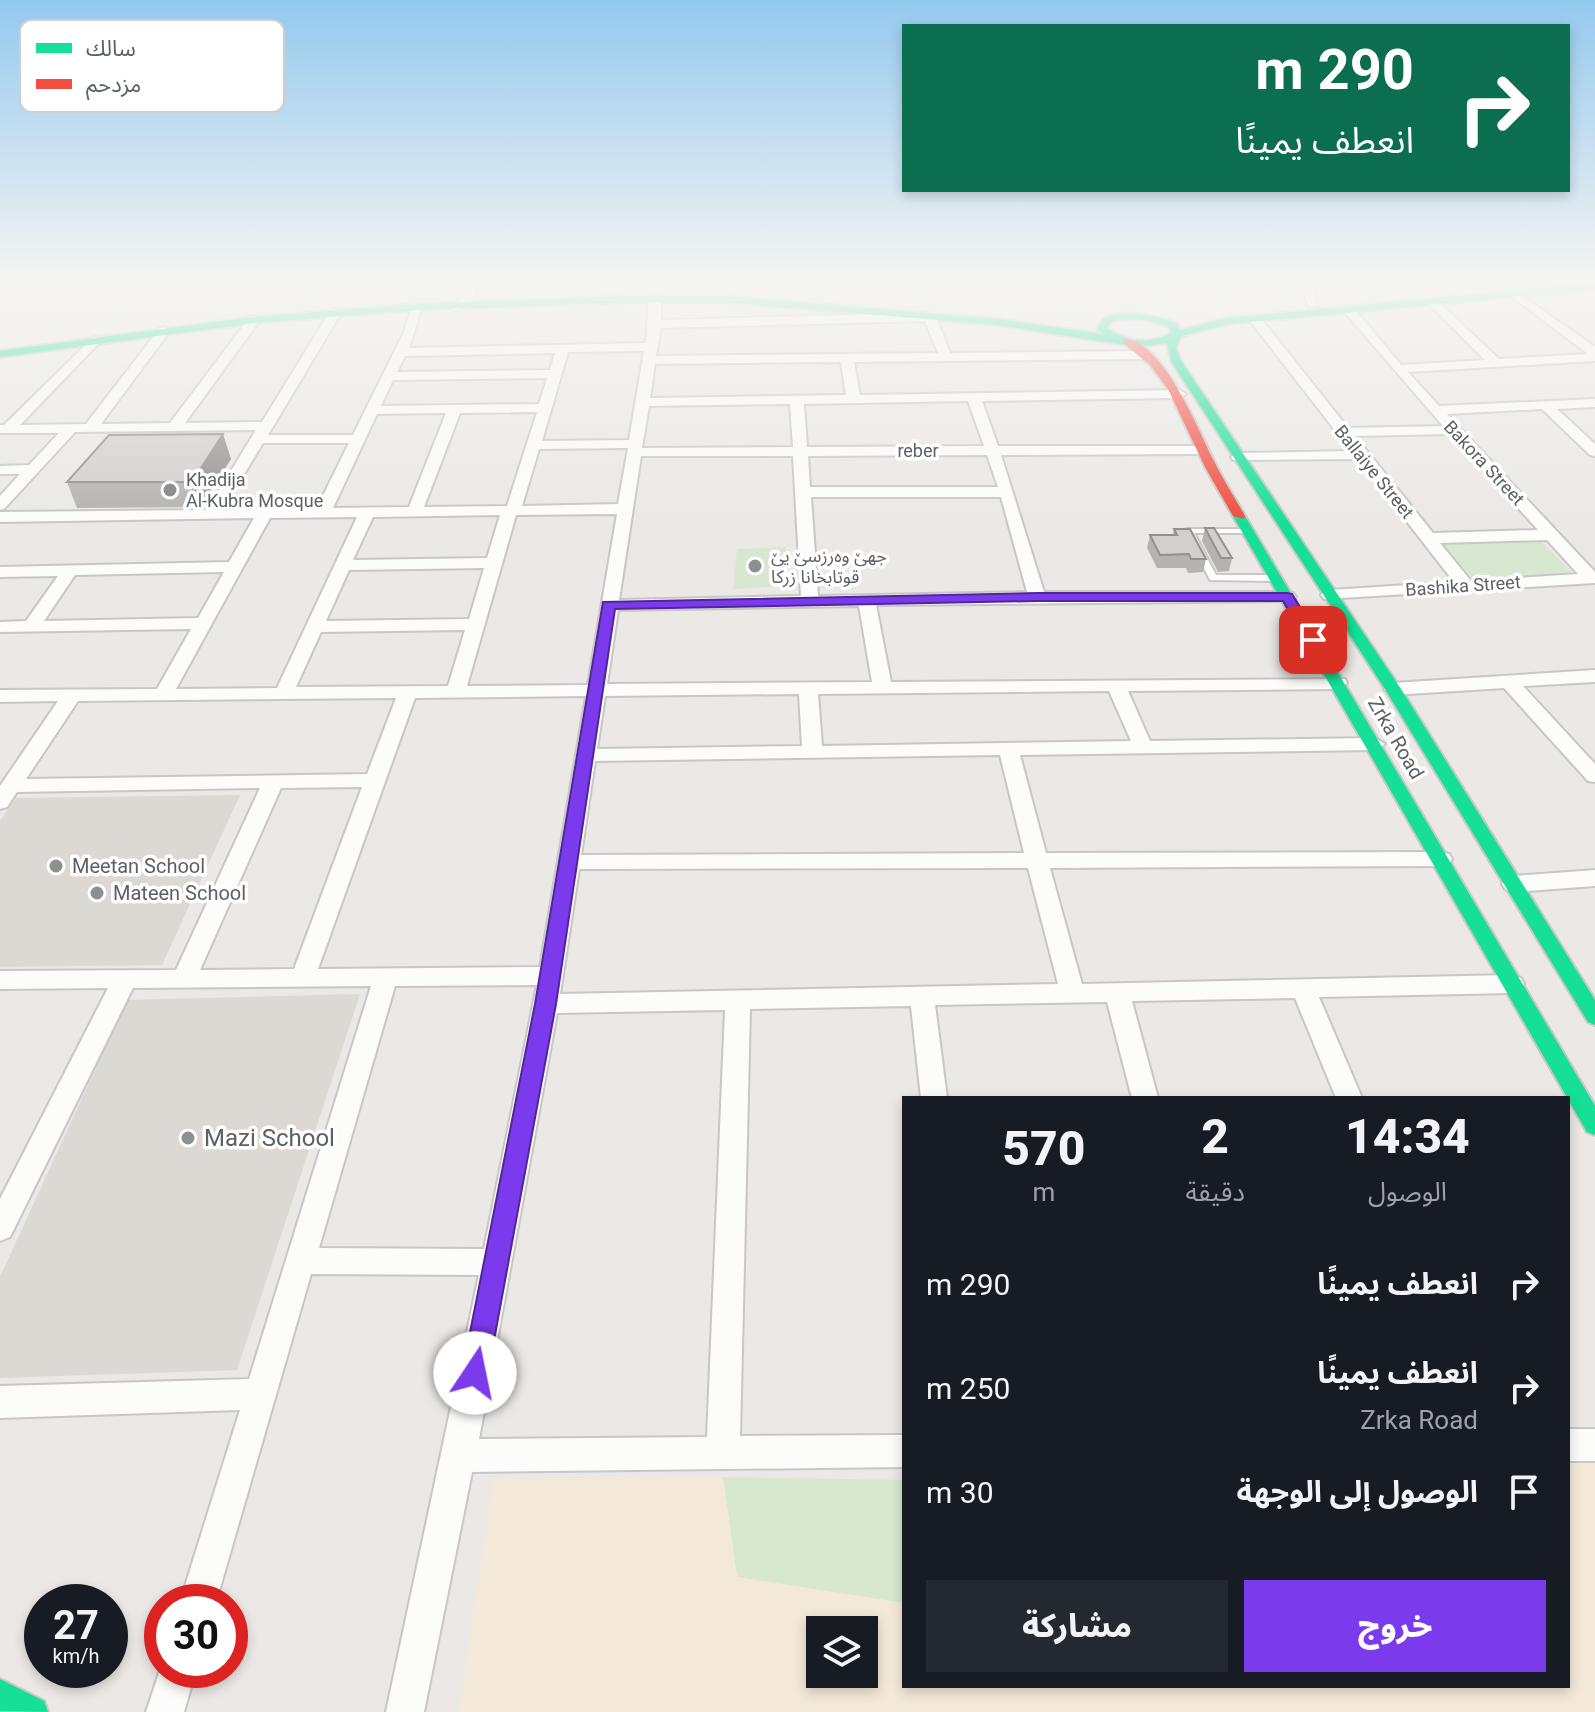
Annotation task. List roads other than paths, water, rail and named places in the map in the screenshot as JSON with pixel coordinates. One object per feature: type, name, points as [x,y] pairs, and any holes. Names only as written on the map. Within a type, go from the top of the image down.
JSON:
[{"type":"main road","name":"Zrka Road","points":[[1155,362],[1166,372],[1179,394],[1202,450],[1228,497],[1375,744],[1595,1126]]},
{"type":"main road","name":"Zrka Road","points":[[1177,362],[1393,689],[1594,1014]]},
{"type":"main road","points":[[1228,497],[1265,497]]},
{"type":"main road","points":[[0,1694],[33,1712]]},
{"type":"street","points":[[4,429],[73,362]]},
{"type":"street","points":[[91,427],[141,362]]},
{"type":"street","points":[[175,426],[223,362]]},
{"type":"street","points":[[211,516],[305,362]]},
{"type":"street","points":[[322,514],[396,362]]},
{"type":"street","points":[[456,692],[493,563],[559,362]]},
{"type":"street","points":[[405,1712],[459,1456],[546,1004],[648,362]]},
{"type":"street","points":[[848,362],[854,400]]},
{"type":"street","name":"Ballaiye Street","points":[[1288,362],[1466,586]]},
{"type":"street","name":"Bakora Street","points":[[1392,362],[1593,578]]},
{"type":"street","points":[[1398,369],[1510,362]]},
{"type":"street","points":[[389,376],[555,374]]},
{"type":"street","points":[[642,402],[1179,394]]},
{"type":"street","points":[[974,399],[1007,492],[1037,597]]},
{"type":"street","points":[[797,401],[810,601]]},
{"type":"street","points":[[1436,410],[1595,403]]},
{"type":"street","points":[[1544,404],[1595,452]]},
{"type":"street","points":[[373,410],[545,408]]},
{"type":"street","points":[[414,513],[455,409]]},
{"type":"street","points":[[4,429],[175,426],[359,439]]},
{"type":"street","points":[[111,449],[129,427]]},
{"type":"street","points":[[0,505],[71,428]]},
{"type":"street","points":[[1342,432],[1454,430]]},
{"type":"street","name":"reber","points":[[533,445],[799,451],[1202,450]]},
{"type":"street","points":[[1238,457],[1361,455]]},
{"type":"street","points":[[0,470],[32,469]]},
{"type":"street","points":[[801,492],[1007,492]]},
{"type":"street","points":[[59,517],[76,494]]},
{"type":"street","points":[[0,517],[625,509]]},
{"type":"street","points":[[284,694],[366,514]]},
{"type":"street","points":[[163,695],[264,515]]},
{"type":"street","points":[[1428,538],[1551,535]]},
{"type":"street","points":[[342,565],[493,563]]},
{"type":"street","points":[[0,572],[234,567]]},
{"type":"street","points":[[32,626],[70,571]]},
{"type":"street","name":"Bashika Street","points":[[1330,595],[1593,578]]},
{"type":"street","points":[[608,605],[866,599],[1287,597]]},
{"type":"street","points":[[866,599],[883,689]]},
{"type":"street","points":[[0,627],[203,623]]},
{"type":"street","points":[[314,627],[476,624]]},
{"type":"street","points":[[1393,689],[1595,676]]},
{"type":"street","points":[[1508,681],[1595,776]]},
{"type":"street","points":[[0,696],[1338,683]]},
{"type":"street","points":[[1116,686],[1143,747]]},
{"type":"street","points":[[808,690],[812,752]]},
{"type":"street","points":[[303,978],[407,693]]},
{"type":"street","points":[[5,794],[72,695]]},
{"type":"street","points":[[585,755],[1375,744]]},
{"type":"street","points":[[1008,749],[1072,993]]},
{"type":"street","points":[[5,794],[274,781],[375,780]]},
{"type":"street","points":[[184,979],[274,781]]},
{"type":"street","points":[[568,862],[1441,859]]},
{"type":"street","points":[[1513,884],[1595,878]]},
{"type":"street","points":[[0,980],[550,976]]},
{"type":"street","points":[[203,1584],[386,977]]},
{"type":"street","points":[[1,1226],[125,979]]},
{"type":"street","points":[[546,1004],[1512,984]]},
{"type":"street","points":[[1303,988],[1348,1096]]},
{"type":"street","points":[[1117,992],[1144,1096]]},
{"type":"street","points":[[922,996],[934,1096]]},
{"type":"street","points":[[723,1452],[738,1000]]},
{"type":"street","points":[[301,1261],[497,1262]]},
{"type":"street","points":[[0,1402],[261,1394]]},
{"type":"street","points":[[1570,1445],[1595,1445]]},
{"type":"street","points":[[459,1456],[902,1451]]},
{"type":"street","points":[[165,1712],[172,1688]]},
{"type":"lane","points":[[1248,531],[1189,531],[1213,578],[1276,578]]},
{"type":"place","name":"Khadija Al-Kubra Mosque","points":[[170,490]]},
{"type":"place","name":"جھێ وەرزسێ یێ قوتابخانا زرکا","points":[[755,566]]},
{"type":"place","name":"Meetan School","points":[[56,866]]},
{"type":"place","name":"Mateen School","points":[[97,893]]},
{"type":"place","name":"Mazi School","points":[[188,1138]]}]
